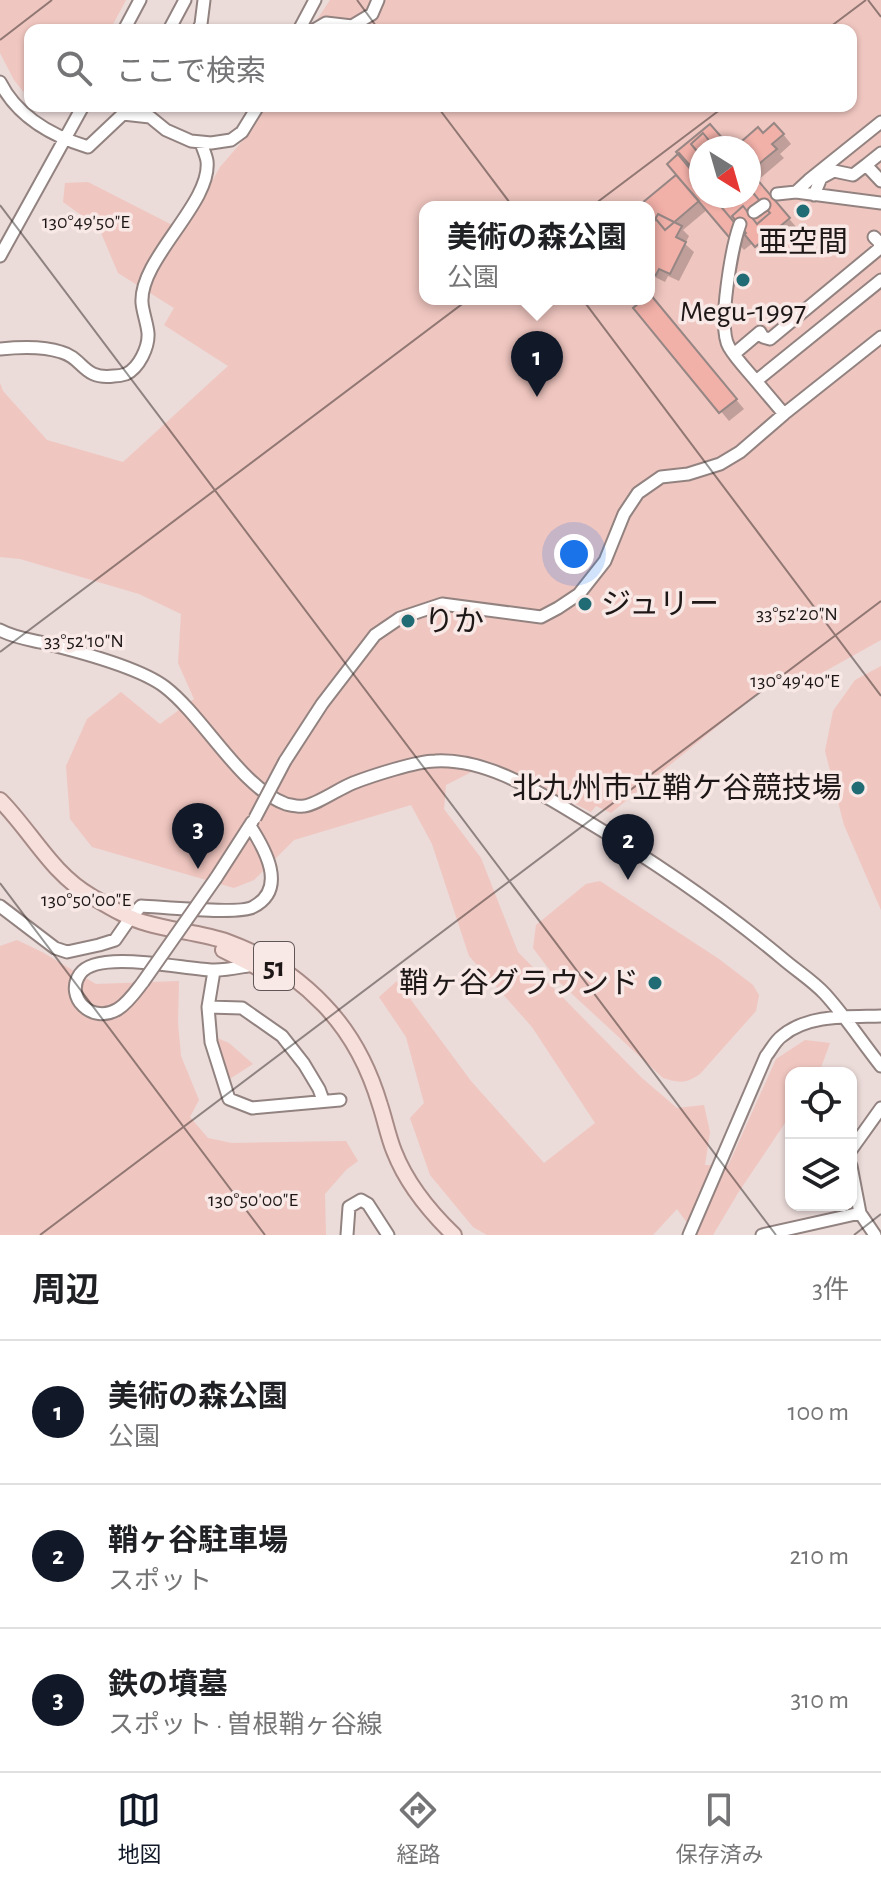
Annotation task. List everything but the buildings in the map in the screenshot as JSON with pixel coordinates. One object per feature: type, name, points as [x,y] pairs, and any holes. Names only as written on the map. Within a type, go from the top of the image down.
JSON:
[{"type":"main road","name":"51","points":[[0,800],[64,876],[141,931],[227,951],[277,979],[318,1012],[352,1059],[386,1157],[418,1209],[440,1235]]},
{"type":"main road","name":"51","points":[[0,814],[46,871],[85,903],[128,921],[212,937],[259,956],[295,980],[325,1006],[360,1054],[395,1153],[408,1178],[440,1222],[454,1235]]},
{"type":"street","points":[[127,24],[140,0]]},
{"type":"street","points":[[172,24],[185,0]]},
{"type":"street","points":[[201,24],[204,0]]},
{"type":"street","points":[[302,24],[315,0]]},
{"type":"street","points":[[355,24],[372,14],[378,0]]},
{"type":"street","points":[[0,82],[28,118],[65,139],[88,147],[123,112]]},
{"type":"street","points":[[0,256],[80,112]]},
{"type":"street","points":[[154,112],[166,130],[201,143],[231,140],[242,132],[254,112]]},
{"type":"street","points":[[796,192],[881,122]]},
{"type":"street","points":[[0,349],[60,351],[96,376],[118,376],[133,368],[147,343],[142,290],[203,186],[207,161],[201,143]]},
{"type":"street","points":[[814,195],[821,178],[834,171],[853,175],[881,153]]},
{"type":"street","points":[[866,165],[881,181]]},
{"type":"street","points":[[777,194],[796,192],[881,203]]},
{"type":"street","points":[[740,224],[730,266],[725,314],[727,345],[784,414]]},
{"type":"street","points":[[734,354],[760,332],[770,339],[880,248],[874,237]]},
{"type":"street","points":[[756,381],[881,280]]},
{"type":"street","points":[[253,965],[214,971],[132,962],[97,963],[87,966],[75,985],[77,995],[87,1010],[100,1015],[119,1009],[143,982],[216,878],[253,822],[285,761],[322,704],[375,635],[400,618],[442,604],[541,617],[558,608],[579,594],[605,561],[624,514],[638,493],[661,477],[688,474],[720,464],[740,452],[881,337]]},
{"type":"street","points":[[0,630],[130,669],[162,685],[185,704],[249,778],[268,794],[287,804],[305,807],[354,783],[433,760],[478,766],[504,776],[557,804],[699,892],[824,993],[881,1066]]},
{"type":"street","points":[[0,906],[55,948],[67,952],[115,940],[141,906],[251,909],[266,898],[273,881],[253,822]]},
{"type":"street","points":[[214,971],[208,1007],[211,1042],[229,1099],[252,1108],[340,1100]]},
{"type":"street","points":[[208,1007],[242,1008],[282,1036],[304,1064],[323,1100]]},
{"type":"street","points":[[689,1235],[766,1056],[781,1036],[804,1023],[842,1017],[881,1016]]},
{"type":"street","points":[[857,1142],[881,1108]]},
{"type":"street","points":[[857,1197],[860,1213],[875,1235]]},
{"type":"street","points":[[347,1235],[349,1207],[361,1200],[368,1204],[388,1235]]},
{"type":"street","points":[[762,1235],[860,1213]]},
{"type":"shaded area","points":[[0,0],[126,0],[113,24],[24,24],[24,92],[0,53]]},
{"type":"shaded area","points":[[330,0],[881,0],[881,640],[795,691],[774,680],[611,813],[596,806],[591,812],[491,762],[446,785],[444,809],[481,858],[518,952],[642,1078],[677,1108],[704,1105],[710,1132],[705,1165],[728,1166],[776,1059],[805,1040],[830,1043],[821,1067],[785,1067],[785,1123],[713,1235],[696,1235],[677,1209],[653,1235],[487,1235],[473,1227],[430,1175],[410,1118],[424,1103],[406,1037],[379,997],[397,981],[471,1081],[544,1163],[595,1123],[532,1027],[469,956],[432,844],[411,805],[294,840],[254,880],[234,888],[92,847],[70,819],[66,766],[87,719],[121,692],[160,724],[194,699],[178,663],[181,614],[139,594],[20,559],[0,557],[0,383],[3,391],[47,440],[123,462],[228,366],[164,325],[174,308],[118,273],[99,228],[63,202],[65,183],[88,182],[184,231],[220,167],[252,130],[262,112],[857,112],[857,24],[314,24]]},
{"type":"shaded area","name":"北九州市立鞘ケ谷競技場","points":[[881,666],[881,910],[844,825],[825,751],[833,711],[855,680]]},
{"type":"shaded area","name":"鞘ヶ谷グラウンド","points":[[600,881],[719,959],[753,985],[759,995],[756,1011],[700,1074],[690,1080],[678,1082],[663,1078],[558,981],[533,948],[536,925],[586,884]]},
{"type":"shaded area","points":[[17,940],[96,984],[179,981],[181,1056],[199,1100],[190,1117],[208,1138],[232,1143],[346,1141],[358,1161],[325,1194],[326,1235],[0,1235],[0,946]]},
{"type":"shaded area","points":[[215,1037],[229,1043],[253,1064],[228,1080]]},
{"type":"place","name":"亜空間","points":[[803,211]]},
{"type":"place","name":"Megu-1997","points":[[743,280]]},
{"type":"place","name":"美術の森公園","points":[[537,397]]},
{"type":"place","name":"ジュリー","points":[[585,604]]},
{"type":"place","name":"りか","points":[[408,621]]},
{"type":"place","name":"北九州市立鞘ケ谷競技場","points":[[858,788]]},
{"type":"place","name":"鉄の墳墓","points":[[198,869]]},
{"type":"place","name":"鞘ヶ谷駐車場","points":[[628,880]]},
{"type":"place","name":"鞘ヶ谷グラウンド","points":[[655,983]]}]
